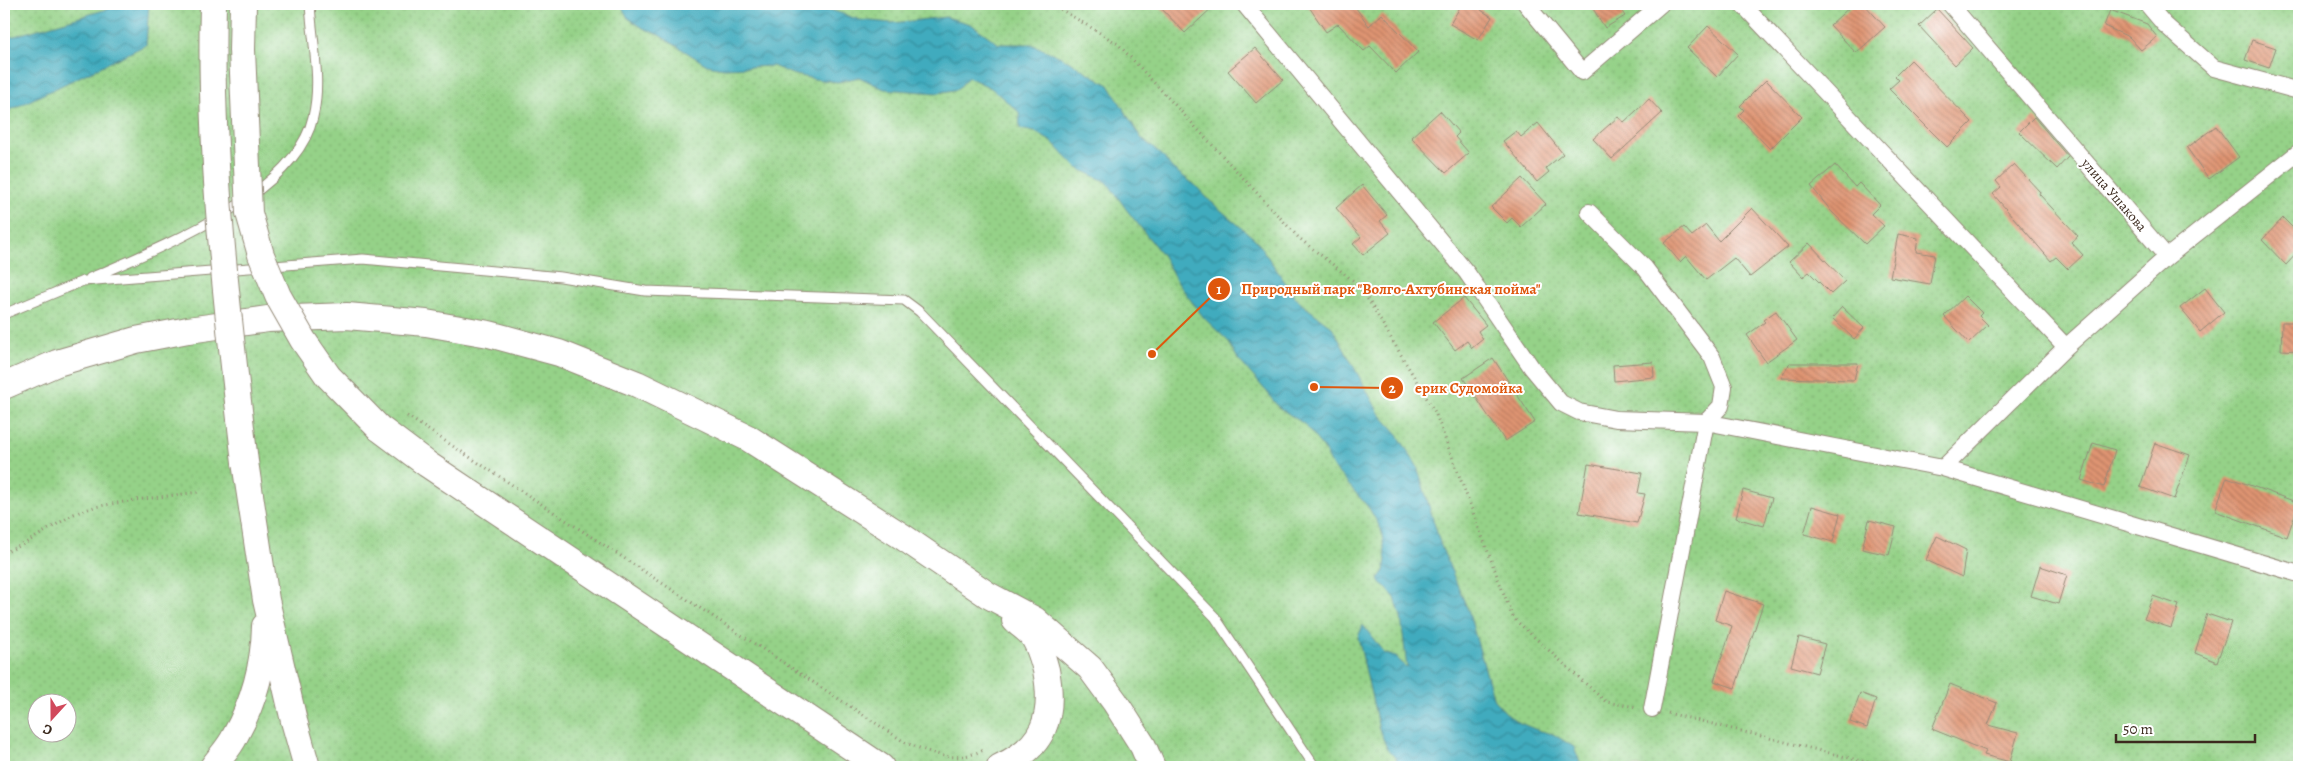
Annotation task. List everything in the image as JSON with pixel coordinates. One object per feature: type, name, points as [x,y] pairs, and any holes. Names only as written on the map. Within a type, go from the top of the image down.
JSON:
[{"type":"main road","points":[[213,4],[213,136],[218,219],[245,462],[266,600],[294,721],[307,767]]},
{"type":"main road","points":[[243,4],[242,50],[249,213],[261,255],[278,296],[303,340],[328,376],[379,428],[427,464],[881,767]]},
{"type":"main road","points":[[4,386],[57,363],[136,340],[188,330],[268,319],[347,316],[426,323],[489,334],[559,353],[638,384],[748,438],[988,595],[1035,620],[1090,668],[1115,702],[1143,746],[1152,767]]},
{"type":"main road","points":[[988,595],[1033,636],[1043,659],[1050,694],[1046,723],[1032,747],[1015,760],[997,757]]},
{"type":"main road","points":[[213,767],[235,737],[256,688],[264,644],[266,600]]},
{"type":"main road","points":[[859,753],[896,767]]},
{"type":"street","points":[[1244,4],[1467,273],[1532,368],[1561,403],[1579,412],[1616,419],[1706,422],[1943,468],[2299,574]]},
{"type":"street","points":[[1526,4],[1582,72],[1661,4]]},
{"type":"street","points":[[1742,4],[2066,347]]},
{"type":"street","name":"улица Ушакова","points":[[1950,4],[2167,257]]},
{"type":"street","points":[[2147,4],[2164,24],[2214,68],[2299,91]]},
{"type":"street","points":[[1943,468],[2066,347],[2167,257],[2299,152]]},
{"type":"street","points":[[1589,212],[1645,268],[1712,357],[1724,387],[1721,406],[1706,422],[1652,709]]},
{"type":"lane","points":[[4,314],[172,241],[229,211],[261,188],[288,163],[309,134],[317,92],[310,4]]},
{"type":"lane","points":[[83,281],[362,258],[561,277],[645,291],[904,300],[927,319],[1215,617],[1315,767]]},
{"type":"path","points":[[1052,4],[1118,44],[1299,238],[1360,286],[1435,412],[1513,618],[1606,702],[1652,709],[1886,767]]},
{"type":"path","points":[[407,416],[906,744],[949,758],[975,754],[997,757]]},
{"type":"path","points":[[4,553],[24,544],[74,514],[134,500],[199,492]]},
{"type":"green space","points":[[4,4],[2299,4],[2299,767],[4,767]]},
{"type":"water","points":[[125,4],[149,4],[146,45],[4,113],[4,39]]},
{"type":"water","points":[[620,4],[779,4],[804,13],[831,10],[860,20],[892,23],[946,17],[971,24],[999,44],[1031,44],[1061,57],[1109,85],[1141,138],[1162,155],[1172,168],[1195,185],[1210,201],[1256,240],[1298,301],[1332,327],[1379,413],[1396,432],[1417,466],[1441,546],[1468,610],[1494,700],[1509,716],[1520,723],[1553,734],[1574,747],[1582,767],[1403,767],[1387,748],[1379,729],[1358,637],[1363,625],[1384,653],[1396,657],[1407,668],[1401,617],[1395,598],[1378,579],[1384,571],[1386,560],[1381,529],[1369,508],[1333,467],[1324,449],[1304,424],[1278,407],[1238,359],[1228,341],[1204,318],[1178,283],[1163,256],[1107,182],[1077,168],[1052,142],[1035,132],[1020,129],[1019,112],[991,88],[968,77],[958,89],[938,93],[884,89],[859,77],[838,82],[792,74],[773,66],[724,68],[707,65],[628,18]]},
{"type":"building","points":[[1157,4],[1216,4],[1185,33]]},
{"type":"building","points":[[1307,4],[1353,4],[1369,26],[1382,14],[1418,52],[1396,73],[1370,46],[1364,51],[1338,24],[1326,32]]},
{"type":"building","points":[[1462,4],[1485,4],[1481,10],[1492,17],[1478,40],[1450,24]]},
{"type":"building","points":[[1590,4],[1617,4],[1625,16],[1605,28]]},
{"type":"building","points":[[1853,4],[1864,4],[1885,27],[1856,53],[1830,25]]},
{"type":"building","points":[[1937,9],[1973,48],[1955,65],[1919,26]]},
{"type":"building","points":[[2110,10],[2147,24],[2157,37],[2141,50],[2129,37],[2104,26]]},
{"type":"building","points":[[1708,26],[1738,54],[1717,77],[1687,48]]},
{"type":"building","points":[[2252,40],[2276,48],[2269,68],[2245,60]]},
{"type":"building","points":[[1255,48],[1283,80],[1256,103],[1228,71]]},
{"type":"building","points":[[1911,60],[1972,122],[1947,147],[1889,89],[1899,80],[1895,76]]},
{"type":"building","points":[[1766,80],[1802,117],[1770,149],[1738,116],[1744,110],[1740,106]]},
{"type":"building","points":[[1649,99],[1662,113],[1612,159],[1593,139],[1618,117],[1624,122]]},
{"type":"building","points":[[1440,111],[1459,133],[1455,137],[1469,153],[1446,173],[1411,137]]},
{"type":"building","points":[[2034,117],[2068,157],[2057,169],[2019,132]]},
{"type":"building","points":[[1538,123],[1563,154],[1546,168],[1549,172],[1537,182],[1503,141],[1516,131],[1521,137]]},
{"type":"building","points":[[2216,126],[2239,157],[2209,179],[2187,148]]},
{"type":"building","points":[[2014,164],[2078,236],[2071,242],[2083,255],[2068,269],[2056,257],[2051,261],[1993,194],[2001,187],[1996,181]]},
{"type":"building","points":[[1835,165],[1855,187],[1859,183],[1880,205],[1871,214],[1884,226],[1865,244],[1831,211],[1811,186]]},
{"type":"building","points":[[1522,178],[1546,204],[1521,227],[1512,218],[1507,223],[1491,207]]},
{"type":"building","points":[[1362,185],[1387,215],[1380,221],[1390,233],[1363,255],[1353,244],[1361,237],[1336,208]]},
{"type":"building","points":[[1752,208],[1788,247],[1750,277],[1734,258],[1706,280],[1686,256],[1680,262],[1664,243],[1684,227],[1692,236],[1706,225],[1719,241]]},
{"type":"building","points":[[2283,218],[2299,234],[2299,251],[2286,265],[2262,240]]},
{"type":"building","points":[[1898,234],[1918,238],[1916,252],[1935,255],[1930,284],[1890,277]]},
{"type":"building","points":[[1809,243],[1845,281],[1831,294],[1809,272],[1803,277],[1789,262]]},
{"type":"building","points":[[2205,288],[2224,312],[2200,332],[2180,308]]},
{"type":"building","points":[[1965,296],[1982,313],[1979,316],[1988,325],[1969,343],[1944,316]]},
{"type":"building","points":[[1464,298],[1486,325],[1478,331],[1483,339],[1472,348],[1467,341],[1455,350],[1433,322]]},
{"type":"building","points":[[1842,307],[1864,328],[1854,339],[1832,318]]},
{"type":"building","points":[[1776,311],[1797,340],[1766,362],[1747,335]]},
{"type":"building","points":[[2282,322],[2299,322],[2299,351],[2281,350]]},
{"type":"building","points":[[1493,358],[1535,422],[1505,441],[1463,378]]},
{"type":"building","points":[[1653,362],[1654,377],[1614,381],[1613,365]]},
{"type":"building","points":[[1790,363],[1858,363],[1854,380],[1781,378]]},
{"type":"building","points":[[2093,443],[2115,450],[2104,487],[2081,480]]},
{"type":"building","points":[[2155,443],[2190,455],[2174,499],[2140,487]]},
{"type":"building","points":[[1588,464],[1642,473],[1638,493],[1645,494],[1637,523],[1579,513]]},
{"type":"building","points":[[2227,477],[2299,503],[2287,537],[2215,511]]},
{"type":"building","points":[[1743,490],[1772,498],[1764,526],[1736,518]]},
{"type":"building","points":[[1812,506],[1840,514],[1833,542],[1804,534]]},
{"type":"building","points":[[1869,520],[1896,527],[1889,555],[1862,549]]},
{"type":"building","points":[[1937,536],[1966,550],[1962,577],[1926,560]]},
{"type":"building","points":[[2040,566],[2067,575],[2058,604],[2031,596]]},
{"type":"building","points":[[1724,591],[1763,604],[1735,688],[1714,681],[1732,626],[1715,620]]},
{"type":"building","points":[[2153,596],[2179,605],[2171,628],[2144,619]]},
{"type":"building","points":[[2207,614],[2231,622],[2217,662],[2195,653]]},
{"type":"building","points":[[1799,637],[1825,644],[1817,673],[1791,666]]},
{"type":"building","points":[[1950,684],[1997,703],[1988,725],[2018,733],[2010,762],[1984,755],[1986,751],[1932,729]]},
{"type":"building","points":[[1860,693],[1876,699],[1867,728],[1850,722]]},
{"type":"place","name":"Природный парк \"Волго-Ахтубинская пойма\"","points":[[1152,354]]},
{"type":"place","name":"ерик Судомойка","points":[[1314,387]]}]
